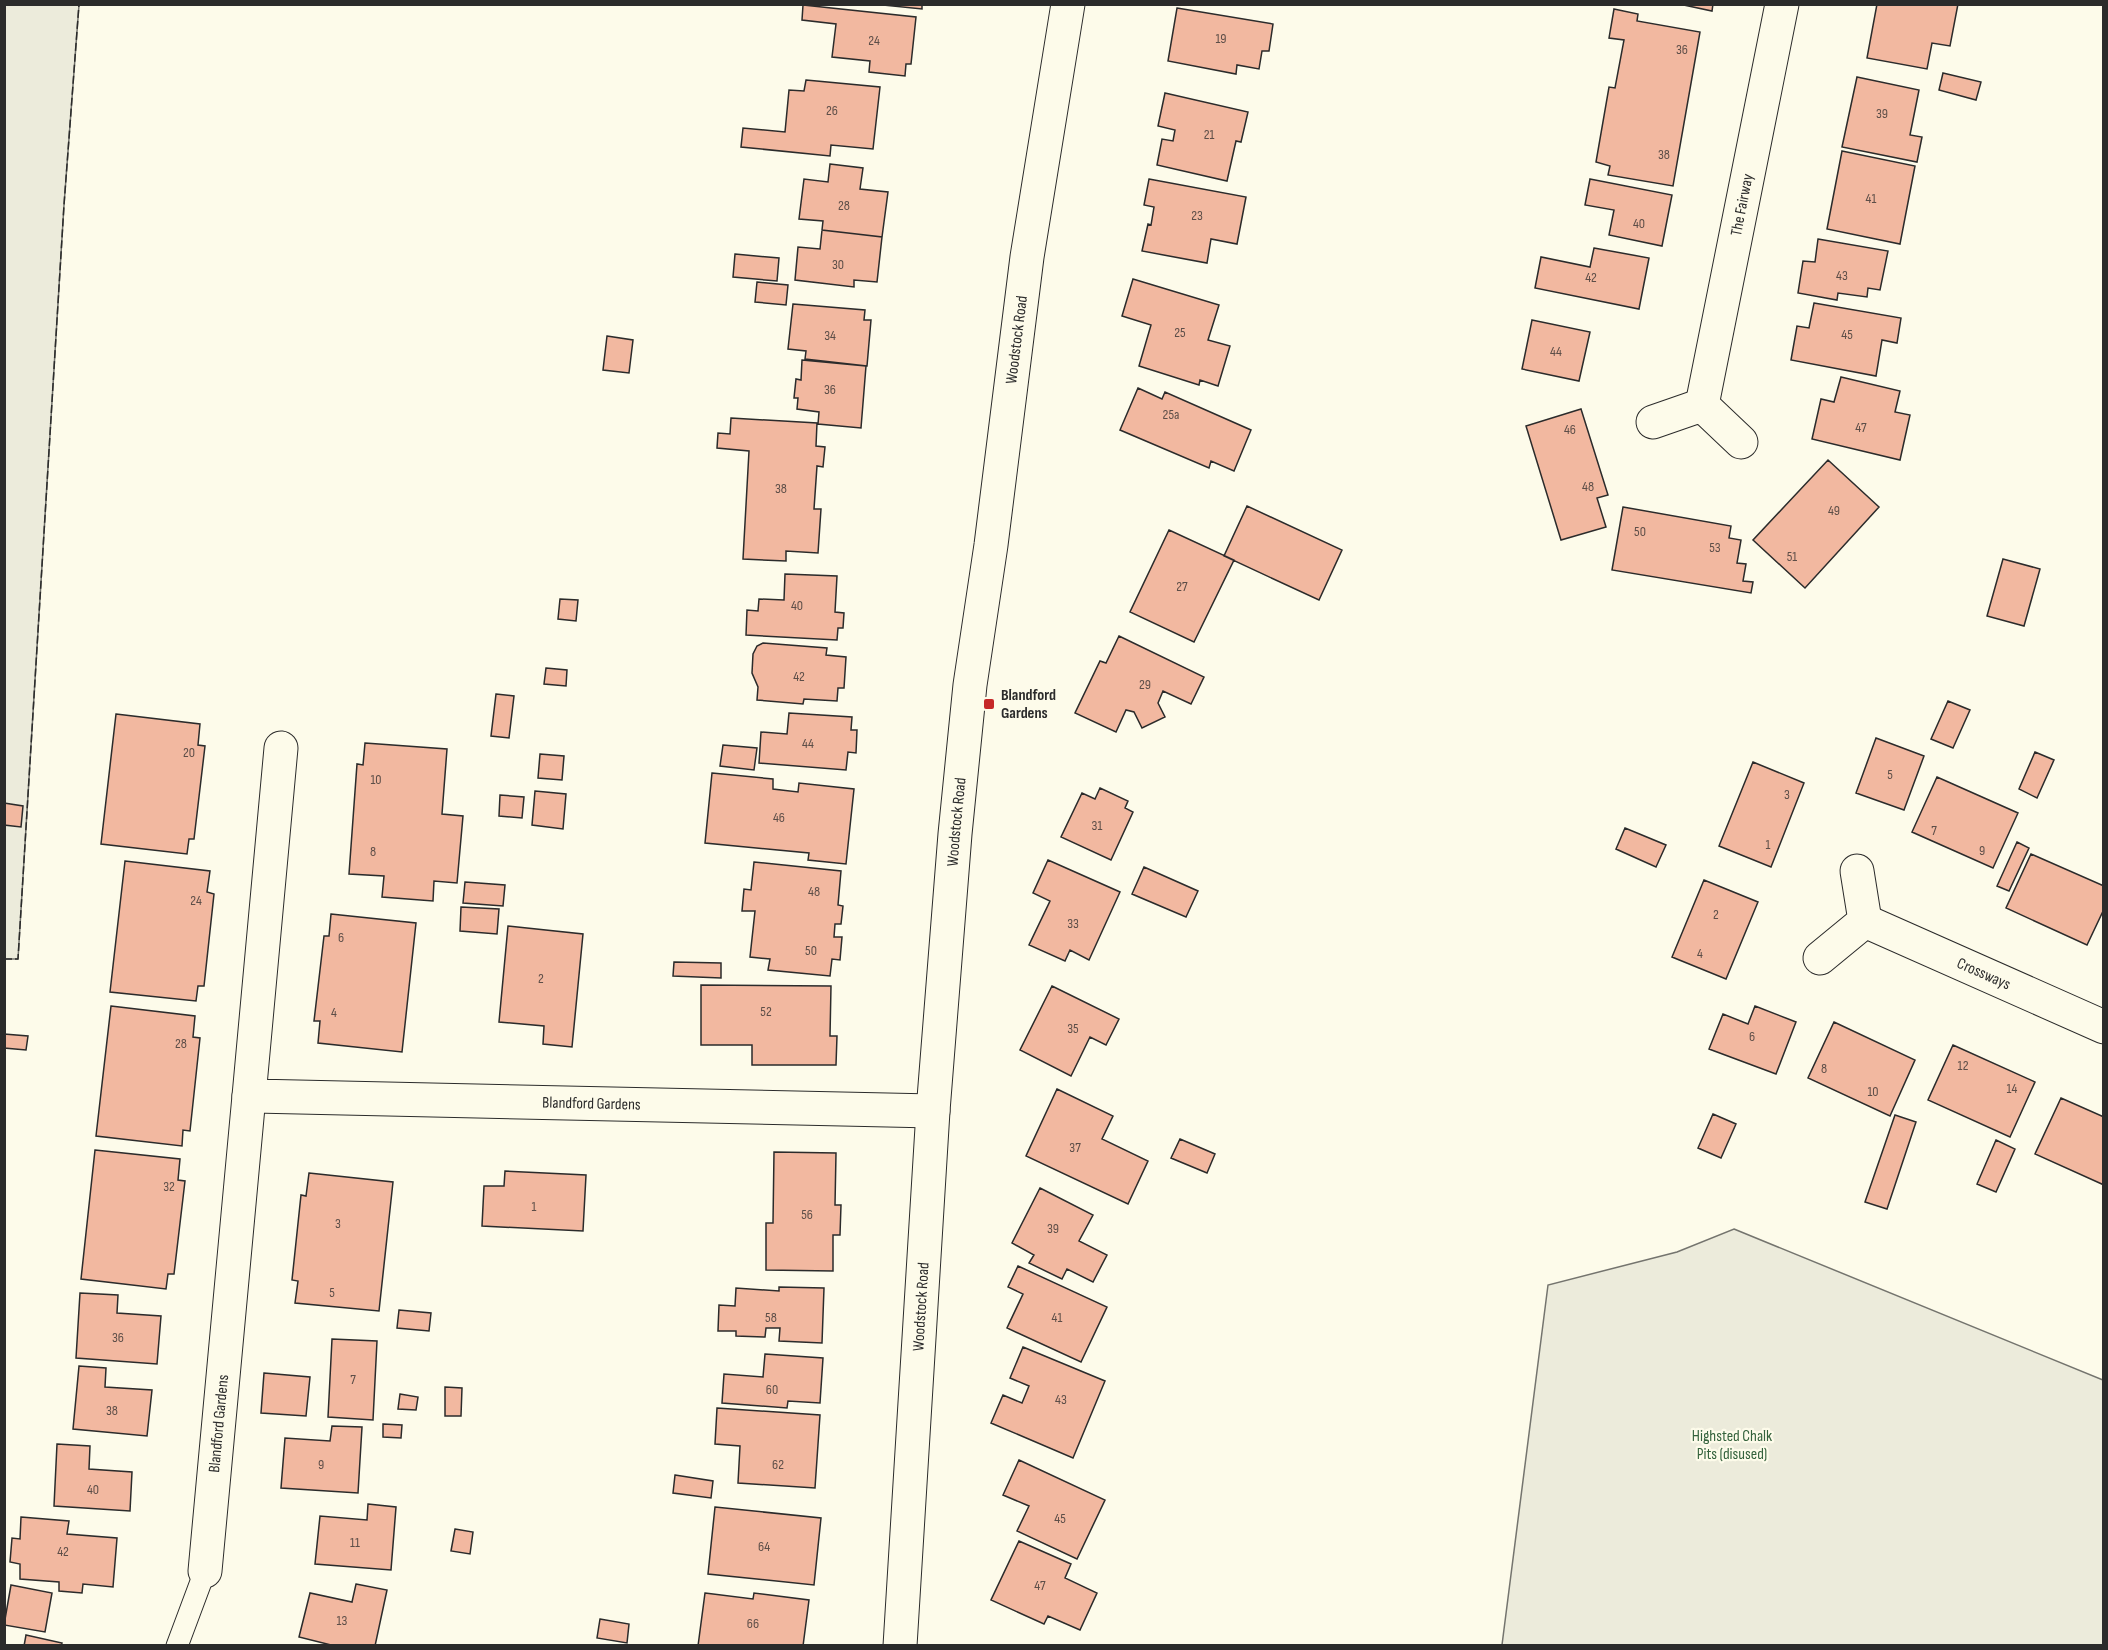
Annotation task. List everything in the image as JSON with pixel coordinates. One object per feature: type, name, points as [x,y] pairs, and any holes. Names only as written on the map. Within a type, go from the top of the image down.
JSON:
[{"type":"street","name":"Woodstock Road","points":[[900,1646],[933,1111],[970,685],[992,545],[1027,257],[1068,4]]},
{"type":"street","name":"The Fairway","points":[[1702,405],[1782,4]]},
{"type":"street","points":[[1653,422],[1702,405],[1741,442]]},
{"type":"street","name":"Blandford Gardens","points":[[205,1571],[281,748]]},
{"type":"street","points":[[1820,958],[1865,921],[1857,872]]},
{"type":"street","name":"Crossways","points":[[1865,921],[2103,1027]]},
{"type":"street","name":"Blandford Gardens","points":[[249,1096],[933,1111]]},
{"type":"lane","points":[[177,1646],[205,1571]]},
{"type":"green space","points":[[4,5],[79,5],[64,205],[18,959],[5,959]]},
{"type":"green space","name":"Highsted Chalk Pits (disused)","points":[[1734,1229],[2103,1380],[2103,1645],[1502,1645],[1548,1285],[1677,1252]]},
{"type":"building","points":[[873,4],[922,4],[922,9]]},
{"type":"building","points":[[1679,4],[1713,4],[1712,11]]},
{"type":"building","points":[[1877,4],[1958,4],[1950,46],[1932,43],[1927,69],[1867,58]]},
{"type":"building","points":[[803,5],[916,17],[911,64],[906,64],[905,76],[869,72],[870,61],[832,57],[836,24],[802,20]]},
{"type":"building","points":[[1177,8],[1273,24],[1269,51],[1262,51],[1259,69],[1237,65],[1236,74],[1168,61]]},
{"type":"building","points":[[1614,9],[1638,14],[1637,21],[1700,32],[1673,186],[1608,175],[1610,166],[1596,162],[1609,87],[1615,88],[1624,40],[1609,38]]},
{"type":"building","points":[[1943,73],[1981,82],[1976,100],[1939,90]]},
{"type":"building","points":[[1857,77],[1919,90],[1910,135],[1922,137],[1917,162],[1842,147]]},
{"type":"building","points":[[806,80],[880,87],[873,149],[831,145],[830,156],[741,147],[743,128],[785,132],[789,90],[804,91]]},
{"type":"building","points":[[1165,93],[1248,112],[1241,142],[1236,141],[1227,181],[1157,165],[1162,139],[1173,141],[1175,130],[1158,126]]},
{"type":"building","points":[[1842,151],[1915,166],[1900,244],[1827,229]]},
{"type":"building","points":[[830,164],[863,168],[860,189],[888,192],[882,237],[822,230],[823,221],[799,219],[804,179],[828,182]]},
{"type":"building","points":[[1149,179],[1246,197],[1237,244],[1211,239],[1207,263],[1142,251],[1148,224],[1151,225],[1154,207],[1144,205]]},
{"type":"building","points":[[1590,179],[1672,195],[1662,246],[1609,235],[1614,210],[1585,205]]},
{"type":"building","points":[[822,230],[882,237],[877,282],[854,280],[854,287],[795,280],[798,247],[820,249]]},
{"type":"building","points":[[1818,239],[1888,251],[1880,290],[1868,288],[1867,297],[1838,293],[1837,300],[1798,293],[1803,261],[1815,262]]},
{"type":"building","points":[[1594,248],[1649,258],[1639,309],[1535,288],[1541,257],[1590,267]]},
{"type":"building","points":[[735,254],[779,258],[777,281],[733,277]]},
{"type":"building","points":[[1133,279],[1219,305],[1208,340],[1230,346],[1218,386],[1200,380],[1199,385],[1139,366],[1151,325],[1122,316]]},
{"type":"building","points":[[757,282],[788,285],[786,305],[755,302]]},
{"type":"building","points":[[1814,303],[1901,318],[1897,343],[1882,340],[1876,376],[1791,360],[1797,326],[1809,328]]},
{"type":"building","points":[[793,304],[865,310],[864,320],[871,320],[867,366],[805,359],[806,351],[788,349]]},
{"type":"building","points":[[1532,320],[1590,332],[1579,381],[1522,369]]},
{"type":"building","points":[[607,336],[633,340],[629,373],[603,370]]},
{"type":"building","points":[[802,360],[866,366],[861,428],[818,424],[819,412],[797,409],[798,398],[794,398],[796,379],[801,380]]},
{"type":"building","points":[[1841,377],[1900,391],[1895,412],[1910,415],[1900,460],[1812,439],[1821,399],[1834,402]]},
{"type":"building","points":[[1138,388],[1162,399],[1165,392],[1251,430],[1234,471],[1211,461],[1209,468],[1120,430]]},
{"type":"building","points":[[1581,409],[1608,495],[1597,498],[1606,527],[1561,540],[1526,426]]},
{"type":"building","points":[[731,418],[817,423],[816,446],[825,447],[823,467],[817,466],[814,509],[821,509],[818,553],[786,551],[786,561],[743,559],[749,451],[717,448],[718,433],[730,434]]},
{"type":"building","points":[[1828,460],[1879,507],[1805,588],[1753,540]]},
{"type":"building","points":[[1247,506],[1342,550],[1319,600],[1224,556]]},
{"type":"building","points":[[1623,507],[1731,526],[1729,538],[1741,540],[1737,563],[1746,564],[1743,581],[1753,582],[1751,593],[1612,570]]},
{"type":"building","points":[[1169,530],[1234,560],[1194,642],[1130,612]]},
{"type":"building","points":[[2003,559],[2040,569],[2024,626],[1987,616]]},
{"type":"building","points":[[785,574],[837,576],[835,612],[844,613],[843,628],[838,628],[837,640],[746,635],[747,610],[758,611],[759,599],[784,600]]},
{"type":"building","points":[[560,599],[578,600],[576,621],[558,619]]},
{"type":"building","points":[[1119,636],[1204,677],[1191,704],[1163,691],[1158,703],[1165,717],[1142,728],[1134,712],[1126,710],[1116,732],[1075,713],[1100,661],[1106,663]]},
{"type":"building","points":[[763,643],[827,648],[826,655],[846,657],[844,688],[838,688],[837,701],[804,699],[803,704],[757,700],[758,687],[752,673],[753,654],[757,646]]},
{"type":"building","points":[[546,668],[567,670],[566,686],[544,684]]},
{"type":"building","points":[[496,694],[514,696],[509,738],[491,736]]},
{"type":"building","points":[[1948,701],[1970,710],[1953,748],[1931,739]]},
{"type":"building","points":[[789,713],[852,717],[851,730],[857,730],[856,753],[848,752],[846,770],[759,763],[761,732],[787,734]]},
{"type":"building","points":[[116,714],[200,724],[198,745],[205,746],[194,839],[189,839],[187,854],[101,844]]},
{"type":"building","points":[[1876,738],[1924,756],[1904,810],[1856,793]]},
{"type":"building","points":[[365,743],[447,749],[442,814],[463,816],[457,883],[434,881],[433,901],[382,897],[384,876],[349,874],[357,764],[363,765]]},
{"type":"building","points":[[723,745],[757,748],[754,770],[720,766]]},
{"type":"building","points":[[2035,752],[2054,760],[2037,798],[2019,789]]},
{"type":"building","points":[[540,754],[564,756],[562,780],[538,778]]},
{"type":"building","points":[[1753,762],[1804,783],[1771,867],[1719,846]]},
{"type":"building","points":[[712,773],[773,779],[773,789],[798,792],[799,783],[854,789],[846,864],[808,860],[809,853],[705,843]]},
{"type":"building","points":[[1937,777],[2018,813],[1993,868],[1912,832]]},
{"type":"building","points":[[1100,788],[1128,801],[1125,808],[1133,812],[1111,860],[1061,837],[1082,793],[1095,799]]},
{"type":"building","points":[[535,791],[566,794],[563,829],[532,825]]},
{"type":"building","points":[[500,795],[524,797],[522,818],[499,816]]},
{"type":"building","points":[[4,803],[23,806],[21,827],[4,825]]},
{"type":"building","points":[[1625,828],[1666,845],[1656,867],[1616,849]]},
{"type":"building","points":[[2017,842],[2029,848],[2009,891],[1997,886]]},
{"type":"building","points":[[2031,854],[2104,886],[2104,909],[2087,945],[2006,908]]},
{"type":"building","points":[[1048,860],[1120,892],[1089,960],[1070,950],[1065,961],[1029,945],[1050,901],[1033,893]]},
{"type":"building","points":[[125,861],[210,871],[207,892],[214,894],[204,986],[198,986],[196,1001],[110,992]]},
{"type":"building","points":[[754,862],[841,871],[838,905],[843,906],[841,924],[835,924],[834,937],[842,937],[840,960],[832,959],[830,976],[768,970],[770,959],[750,957],[755,911],[742,911],[744,889],[751,890]]},
{"type":"building","points":[[1144,867],[1198,891],[1186,917],[1132,894]]},
{"type":"building","points":[[1704,880],[1758,902],[1726,979],[1672,957]]},
{"type":"building","points":[[465,882],[505,885],[503,906],[463,903]]},
{"type":"building","points":[[461,907],[499,909],[497,934],[460,931]]},
{"type":"building","points":[[331,914],[416,923],[402,1052],[318,1043],[320,1021],[314,1021],[324,936],[329,936]]},
{"type":"building","points":[[508,926],[583,934],[572,1047],[543,1044],[544,1026],[499,1022]]},
{"type":"building","points":[[674,962],[721,963],[721,978],[673,976]]},
{"type":"building","points":[[701,985],[831,986],[830,1036],[837,1036],[836,1065],[752,1065],[752,1045],[701,1045]]},
{"type":"building","points":[[1052,986],[1119,1019],[1106,1045],[1090,1037],[1071,1076],[1020,1050]]},
{"type":"building","points":[[111,1006],[195,1016],[193,1037],[200,1038],[190,1131],[183,1130],[182,1146],[96,1136]]},
{"type":"building","points":[[1755,1006],[1796,1022],[1776,1074],[1709,1049],[1723,1014],[1748,1024]]},
{"type":"building","points":[[1834,1022],[1915,1060],[1890,1116],[1808,1078]]},
{"type":"building","points":[[4,1034],[28,1036],[26,1050],[4,1048]]},
{"type":"building","points":[[1953,1045],[2035,1082],[2010,1137],[1928,1100]]},
{"type":"building","points":[[1057,1089],[1113,1116],[1102,1139],[1148,1161],[1128,1204],[1026,1156]]},
{"type":"building","points":[[2061,1098],[2104,1117],[2104,1185],[2035,1154]]},
{"type":"building","points":[[1713,1114],[1736,1124],[1721,1158],[1698,1148]]},
{"type":"building","points":[[1895,1115],[1916,1122],[1887,1209],[1865,1202]]},
{"type":"building","points":[[1180,1139],[1215,1154],[1207,1173],[1171,1158]]},
{"type":"building","points":[[1996,1140],[2015,1149],[1996,1192],[1977,1184]]},
{"type":"building","points":[[95,1150],[180,1159],[178,1180],[185,1181],[174,1274],[168,1274],[166,1289],[81,1279]]},
{"type":"building","points":[[774,1152],[836,1153],[835,1205],[841,1205],[840,1235],[833,1235],[833,1271],[766,1270],[766,1223],[773,1223]]},
{"type":"building","points":[[505,1171],[586,1175],[583,1231],[482,1226],[484,1186],[504,1186]]},
{"type":"building","points":[[309,1173],[393,1182],[379,1311],[295,1303],[298,1281],[292,1280],[301,1195],[306,1196]]},
{"type":"building","points":[[1040,1188],[1093,1215],[1079,1241],[1107,1255],[1093,1282],[1067,1269],[1062,1279],[1029,1263],[1034,1255],[1012,1243]]},
{"type":"building","points":[[1018,1266],[1107,1307],[1081,1362],[1007,1328],[1023,1294],[1008,1287]]},
{"type":"building","points":[[779,1287],[824,1288],[822,1343],[779,1341],[780,1328],[766,1328],[765,1337],[736,1336],[736,1331],[718,1331],[719,1305],[735,1306],[736,1288],[779,1291]]},
{"type":"building","points":[[80,1293],[118,1295],[117,1313],[161,1316],[157,1364],[76,1358]]},
{"type":"building","points":[[399,1310],[431,1313],[429,1331],[397,1328]]},
{"type":"building","points":[[332,1339],[377,1341],[373,1420],[328,1417]]},
{"type":"building","points":[[1023,1347],[1105,1381],[1073,1458],[991,1423],[1003,1395],[1022,1403],[1029,1386],[1010,1378]]},
{"type":"building","points":[[765,1354],[823,1358],[820,1403],[788,1401],[787,1408],[722,1403],[724,1374],[763,1377]]},
{"type":"building","points":[[79,1366],[106,1368],[105,1387],[152,1390],[147,1436],[73,1429]]},
{"type":"building","points":[[264,1373],[310,1377],[306,1416],[261,1413]]},
{"type":"building","points":[[445,1387],[462,1388],[461,1416],[445,1416]]},
{"type":"building","points":[[400,1394],[418,1397],[416,1410],[398,1409]]},
{"type":"building","points":[[717,1408],[820,1415],[815,1488],[738,1483],[740,1446],[715,1444]]},
{"type":"building","points":[[383,1424],[402,1425],[401,1438],[383,1437]]},
{"type":"building","points":[[332,1426],[362,1427],[358,1493],[281,1488],[285,1438],[330,1441]]},
{"type":"building","points":[[57,1444],[90,1446],[89,1469],[132,1472],[130,1511],[54,1506]]},
{"type":"building","points":[[1019,1460],[1105,1500],[1077,1559],[1017,1531],[1029,1506],[1003,1495]]},
{"type":"building","points":[[675,1475],[713,1481],[711,1498],[673,1493]]},
{"type":"building","points":[[368,1504],[396,1507],[391,1570],[315,1564],[320,1516],[367,1520]]},
{"type":"building","points":[[715,1507],[821,1518],[814,1585],[708,1574]]},
{"type":"building","points":[[21,1517],[69,1521],[67,1534],[117,1538],[113,1587],[83,1584],[82,1593],[59,1591],[59,1582],[20,1579],[20,1564],[10,1562],[12,1538],[20,1539]]},
{"type":"building","points":[[455,1529],[473,1532],[470,1554],[451,1551]]},
{"type":"building","points":[[1019,1541],[1071,1564],[1065,1578],[1097,1593],[1080,1630],[1048,1616],[1044,1624],[991,1600]]},
{"type":"building","points":[[356,1584],[387,1590],[375,1646],[335,1646],[299,1637],[310,1593],[352,1602]]},
{"type":"building","points":[[11,1585],[52,1593],[45,1632],[4,1625]]},
{"type":"building","points":[[705,1593],[753,1599],[754,1593],[809,1600],[803,1646],[698,1646]]},
{"type":"building","points":[[600,1619],[629,1624],[627,1643],[597,1638]]},
{"type":"building","points":[[26,1635],[62,1643],[61,1646],[24,1646]]},
{"type":"fence","points":[[4,959],[18,959],[64,205],[79,4]]},
{"type":"place","name":"Blandford Gardens","points":[[989,704]]}]
